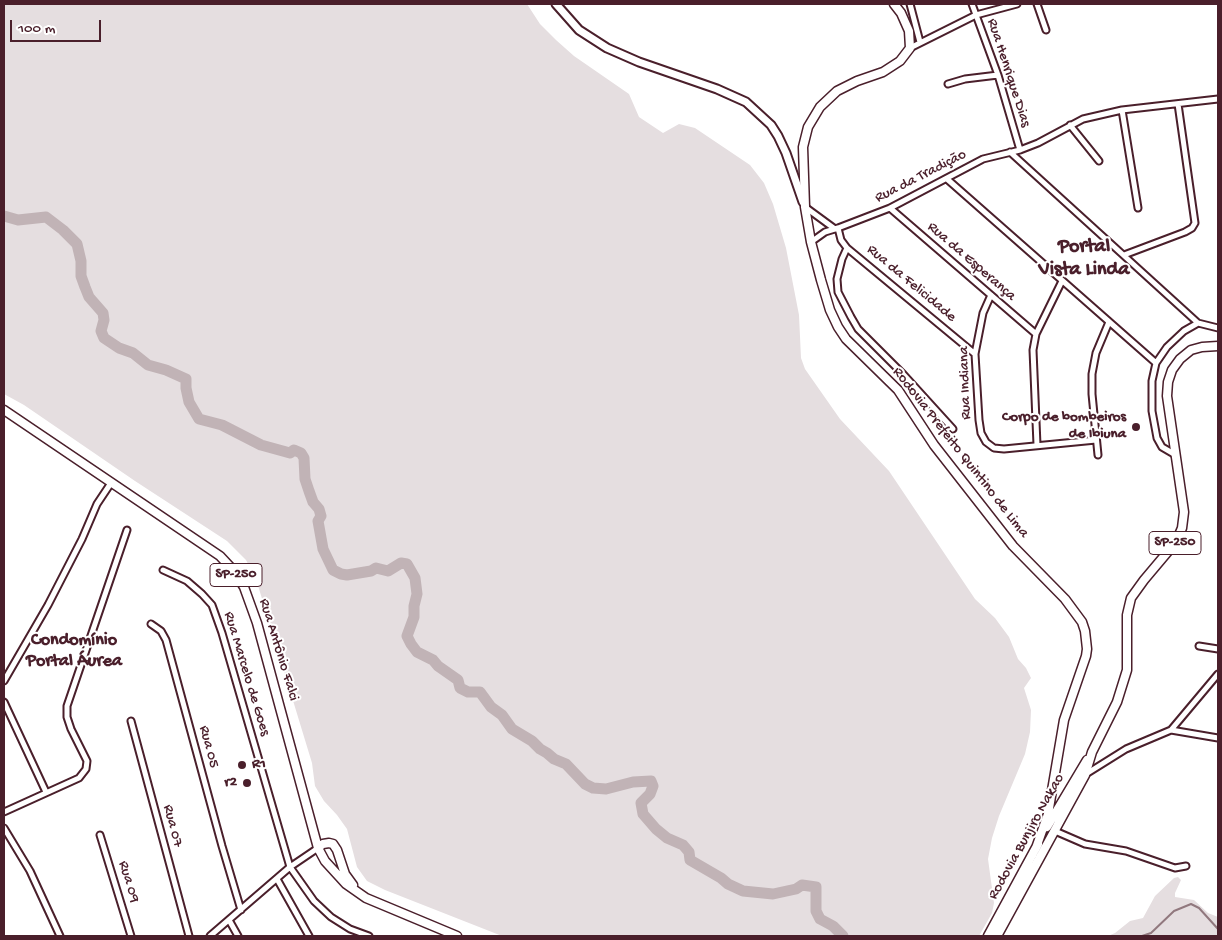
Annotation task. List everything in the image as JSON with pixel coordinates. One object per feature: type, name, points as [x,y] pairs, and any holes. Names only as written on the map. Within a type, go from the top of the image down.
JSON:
[{"type":"main road","points":[[894,4],[901,13],[909,31],[910,48]]},
{"type":"main road","name":"Rodovia Prefeito Quintino de Lima","points":[[910,48],[895,65],[883,72],[857,81],[837,92],[820,107],[808,127],[803,147],[805,207],[811,242],[830,310],[838,327],[851,344],[898,390],[934,445],[1013,546],[1065,599],[1082,622],[1086,631],[1087,649],[1064,720],[1048,814],[1036,848]]},
{"type":"main road","name":"Rodovia Bunjiro Nakao","points":[[988,936],[1056,812],[1092,752],[1117,702],[1127,670],[1127,615],[1131,598],[1176,542],[1182,528],[1184,512],[1174,454],[1167,396],[1168,382],[1172,370],[1180,359],[1191,350],[1218,346]]},
{"type":"main road","name":"Rua Antônio Falci","points":[[4,410],[220,556],[234,571],[244,587],[257,622],[318,848],[325,860],[346,884],[366,898],[457,936]]},
{"type":"main road","name":"Rodovia Bunjiro Nakao","points":[[997,936],[1085,775],[1092,752]]},
{"type":"main road","points":[[1030,875],[1048,840],[1056,812],[1054,781]]},
{"type":"main road","points":[[318,848],[323,844],[334,844],[345,874],[354,887],[366,898]]},
{"type":"street","points":[[556,4],[579,30],[607,48],[672,75],[734,96],[746,102],[766,120],[778,136],[805,207],[837,229]]},
{"type":"street","points":[[910,4],[920,42]]},
{"type":"street","name":"Rua Henrique Dias","points":[[972,4],[998,75],[1020,150]]},
{"type":"street","points":[[910,48],[976,15],[1017,4]]},
{"type":"street","points":[[1037,4],[1046,30]]},
{"type":"street","points":[[948,84],[965,79],[998,75]]},
{"type":"street","name":"Rua da Tradição","points":[[811,242],[825,232],[890,208],[947,180],[984,159],[1020,150],[1038,143],[1070,125],[1096,115],[1122,110],[1218,99]]},
{"type":"street","points":[[1124,255],[1185,232],[1192,228],[1195,223],[1178,104]]},
{"type":"street","points":[[1122,110],[1138,208]]},
{"type":"street","points":[[1070,125],[1099,161]]},
{"type":"street","points":[[1010,152],[1198,323],[1218,328]]},
{"type":"street","points":[[947,180],[1156,363]]},
{"type":"street","name":"Rua da Esperança","points":[[890,208],[1036,334]]},
{"type":"street","name":"Rua da Felicidade","points":[[837,229],[841,240],[847,248],[975,354]]},
{"type":"street","points":[[847,248],[837,279],[838,292],[850,317],[858,329],[903,374],[953,429]]},
{"type":"street","points":[[1062,281],[1036,334],[1033,350],[1037,445],[1096,440]]},
{"type":"street","name":"Rua Indiana","points":[[991,295],[983,313],[975,354],[981,433],[986,442],[994,448],[1004,449],[1037,445]]},
{"type":"street","points":[[1098,455],[1092,374],[1096,353],[1110,322]]},
{"type":"street","points":[[1174,454],[1162,447],[1157,438],[1154,426],[1152,381],[1156,363],[1175,338],[1198,323]]},
{"type":"street","points":[[4,680],[48,605],[82,539],[97,504],[111,483]]},
{"type":"street","points":[[4,812],[79,778],[86,769],[87,761],[67,717],[68,706],[127,530]]},
{"type":"street","name":"Rua Marcelo de Goes","points":[[163,570],[188,581],[212,606],[241,697],[290,867],[314,901],[331,916],[350,929],[369,936]]},
{"type":"street","name":"Rua 05","points":[[151,624],[161,631],[166,640],[241,910]]},
{"type":"street","points":[[1199,646],[1218,649]]},
{"type":"street","points":[[1085,775],[1126,749],[1170,730],[1218,674]]},
{"type":"street","points":[[4,702],[46,792]]},
{"type":"street","name":"Rua 07","points":[[131,722],[189,936]]},
{"type":"street","points":[[1170,730],[1218,738]]},
{"type":"street","points":[[4,828],[30,871],[60,936]]},
{"type":"street","points":[[1055,831],[1085,844],[1126,852],[1174,868],[1186,866]]},
{"type":"street","name":"Rua 09","points":[[100,835],[131,936]]},
{"type":"street","points":[[210,936],[290,867],[318,848]]},
{"type":"street","points":[[276,879],[309,936]]},
{"type":"street","points":[[229,920],[238,936]]},
{"type":"shaded area","points":[[4,4],[527,4],[540,24],[574,56],[629,94],[639,117],[663,133],[679,124],[695,128],[750,165],[764,183],[773,204],[786,248],[799,315],[801,358],[805,369],[840,419],[889,471],[975,599],[995,618],[1009,637],[1018,659],[1026,668],[1031,678],[1024,688],[1031,710],[1030,732],[1025,754],[999,816],[992,838],[988,859],[994,903],[992,913],[979,936],[502,936],[385,890],[367,881],[357,867],[347,829],[324,801],[315,786],[312,763],[256,579],[246,560],[227,541],[24,405],[4,394]]},
{"type":"shaded area","points":[[1178,877],[1181,880],[1175,897],[1194,900],[1208,913],[1218,917],[1218,936],[1108,936],[1130,921],[1143,918],[1155,896],[1174,878]]},
{"type":"waterway","points":[[4,216],[18,220],[46,217],[77,244],[81,261],[81,276],[85,287],[89,297],[103,313],[104,320],[101,331],[104,338],[119,348],[133,353],[148,365],[166,370],[186,379],[189,402],[199,419],[222,425],[261,445],[290,453],[294,450],[301,453],[304,458],[305,479],[313,502],[319,509],[321,516],[318,521],[323,549],[333,570],[347,575],[371,571],[376,568],[388,571],[401,563],[407,564],[415,578],[417,594],[414,617],[407,636],[417,652],[433,660],[438,666],[458,680],[460,688],[468,692],[480,692],[491,707],[502,715],[512,729],[532,741],[554,759],[566,764],[585,784],[593,788],[606,789],[633,782],[651,781],[653,786],[650,794],[641,803],[643,814],[667,838],[683,845],[689,852],[690,860],[728,884],[743,891],[773,894],[796,889],[802,885],[816,887],[816,911],[820,919],[833,926],[843,936]]},
{"type":"waterway","points":[[1142,936],[1151,933],[1174,911],[1191,904],[1199,908],[1218,929]]},
{"type":"place","name":"Corpo de bombeiros de Ibiuna","points":[[1136,427]]},
{"type":"place","name":"R1","points":[[242,765]]},
{"type":"place","name":"r2","points":[[247,783]]},
{"type":"district","name":"Portal Vista Linda","points":[[1084,260]]},
{"type":"district","name":"Condomínio Portal Áurea","points":[[74,651]]}]
